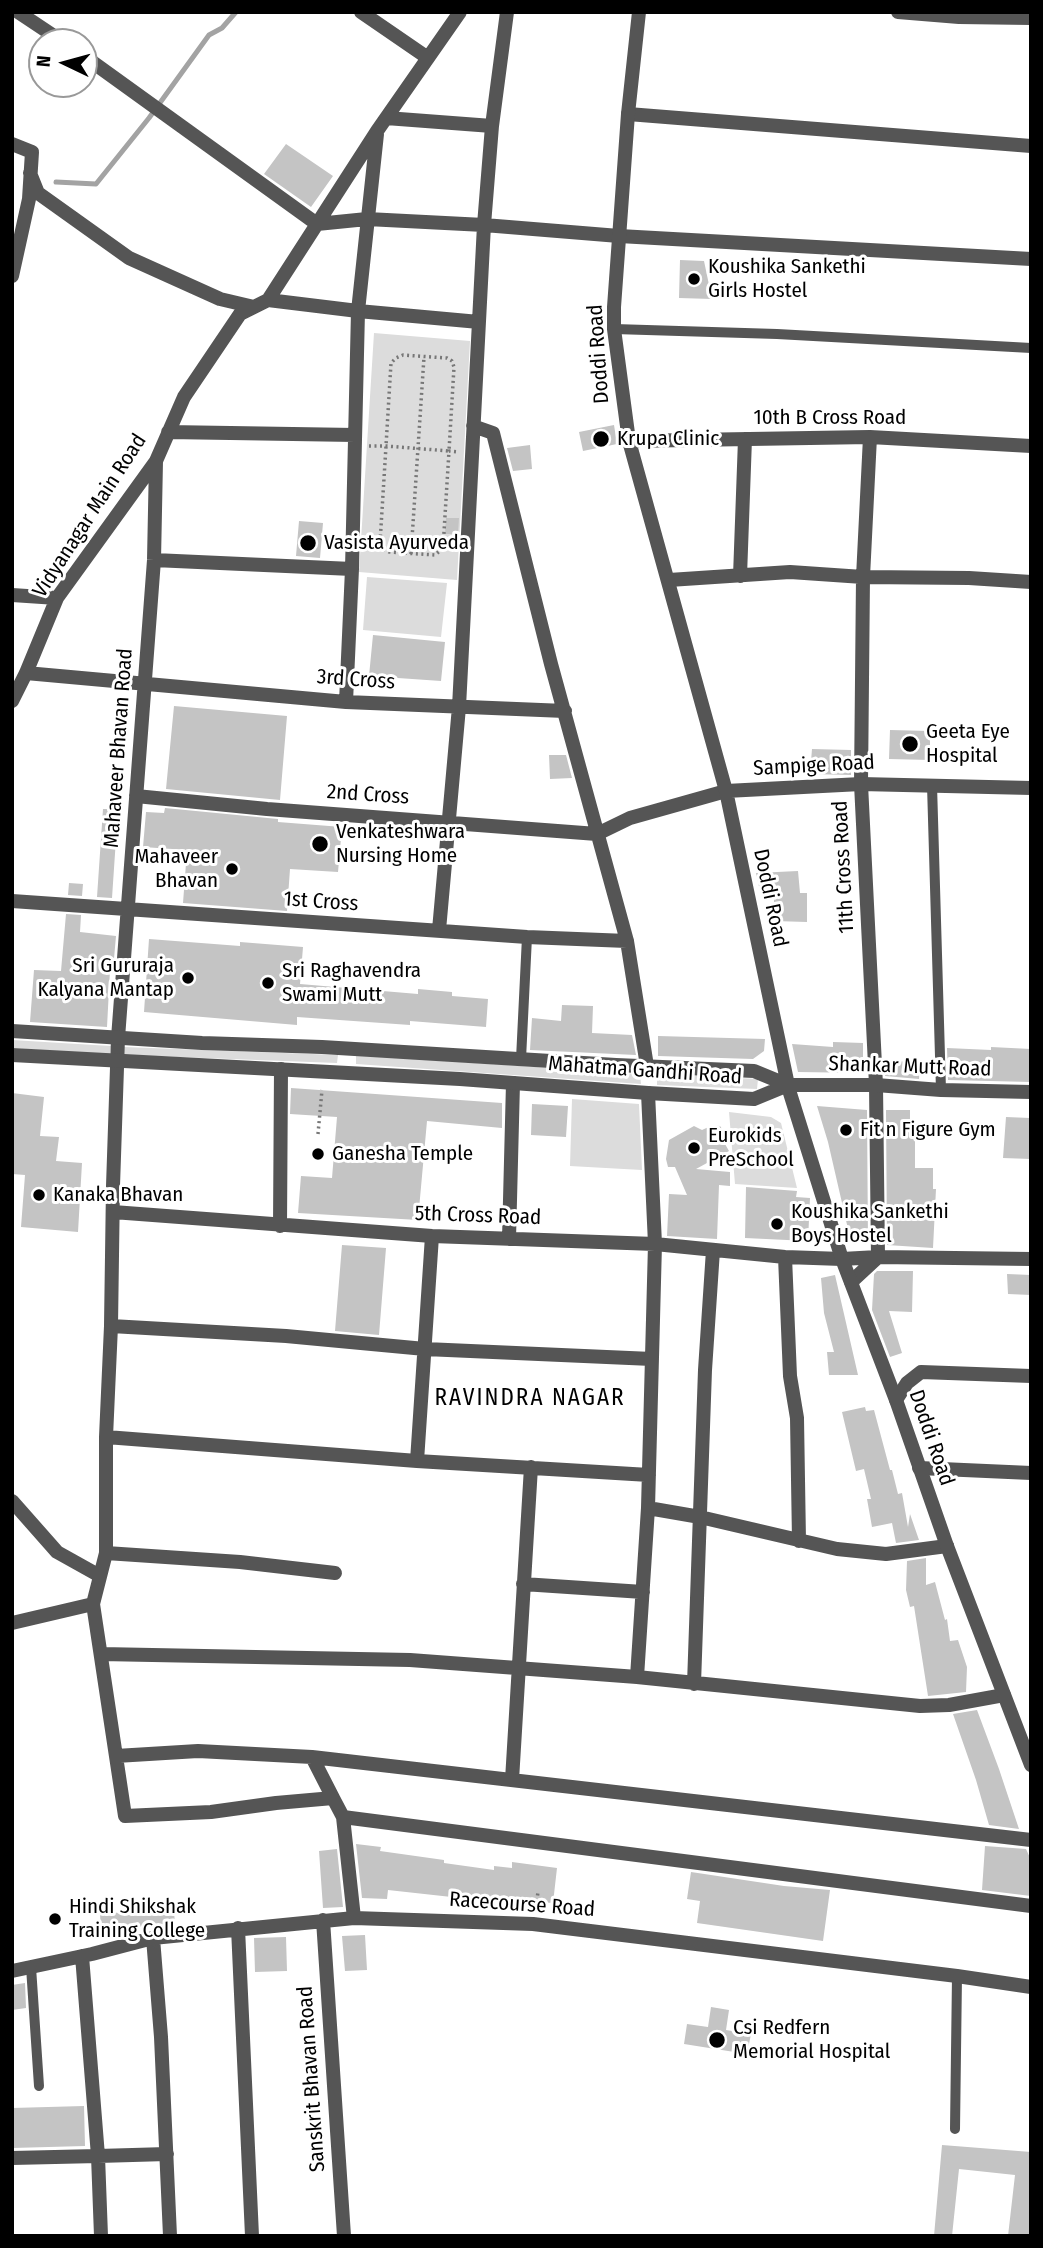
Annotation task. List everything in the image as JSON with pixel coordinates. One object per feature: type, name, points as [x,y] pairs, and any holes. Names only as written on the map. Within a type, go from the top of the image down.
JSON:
[{"type":"street","points":[[18,12],[42,28]]},
{"type":"street","points":[[361,12],[428,58]]},
{"type":"street","points":[[460,12],[377,131],[268,300],[479,322]]},
{"type":"street","points":[[439,930],[459,707],[484,225],[492,126],[507,12]]},
{"type":"street","name":"Doddi Road","points":[[639,12],[628,114],[614,329],[629,441],[726,791],[788,1085],[842,1259],[1031,1765]]},
{"type":"street","points":[[898,12],[959,18],[1031,18]]},
{"type":"street","points":[[98,66],[317,223],[367,219],[1031,259]]},
{"type":"street","points":[[628,114],[1031,146]]},
{"type":"street","points":[[386,118],[492,126]]},
{"type":"street","points":[[346,702],[358,311],[377,131]]},
{"type":"street","points":[[12,144],[32,152],[29,199],[12,276]]},
{"type":"street","points":[[30,173],[38,193],[130,258],[220,299],[254,307]]},
{"type":"street","name":"Vidyanagar Main Road","points":[[12,701],[57,598],[156,461],[184,397],[240,314],[268,300]]},
{"type":"street","points":[[473,426],[493,433],[551,664],[626,941],[647,1066],[655,1244],[648,1508],[637,1677]]},
{"type":"street","points":[[168,432],[355,440]]},
{"type":"street","name":"10th B Cross Road","points":[[629,441],[870,437],[1031,446]]},
{"type":"street","name":"11th Cross Road","points":[[870,437],[863,577],[861,784],[876,1085],[878,1257]]},
{"type":"street","points":[[740,576],[745,439]]},
{"type":"street","name":"Mahaveer Bhavan Road","points":[[93,1604],[106,1553],[106,1437],[118,1038],[154,560],[156,461]]},
{"type":"street","points":[[154,560],[352,569]]},
{"type":"street","points":[[669,580],[790,572],[1031,582]]},
{"type":"street","points":[[12,595],[57,598]]},
{"type":"street","name":"3rd Cross","points":[[26,673],[346,702],[565,711]]},
{"type":"street","name":"Sampige Road","points":[[597,834],[630,818],[726,791],[861,784],[1031,788]]},
{"type":"street","name":"2nd Cross","points":[[136,796],[267,809],[597,834]]},
{"type":"street","name":"1st Cross","points":[[12,901],[527,937],[626,941]]},
{"type":"street","name":"Mahatma Gandhi Road","points":[[12,1031],[754,1071],[788,1085]]},
{"type":"street","points":[[346,1073],[349,1050]]},
{"type":"street","name":"Mahatma Gandhi Road","points":[[12,1055],[754,1099],[788,1085]]},
{"type":"street","points":[[280,1226],[281,1069]]},
{"type":"street","points":[[509,1238],[513,1083]]},
{"type":"street","name":"Shankar Mutt Road","points":[[788,1085],[876,1085],[1031,1092]]},
{"type":"street","name":"5th Cross Road","points":[[113,1212],[432,1236],[655,1244],[785,1257],[1031,1259]]},
{"type":"street","points":[[417,1461],[432,1236]]},
{"type":"street","points":[[694,1684],[707,1322],[713,1250]]},
{"type":"street","points":[[785,1257],[790,1376],[797,1418],[799,1541]]},
{"type":"street","points":[[851,1282],[878,1257]]},
{"type":"street","points":[[111,1326],[286,1336],[425,1349],[652,1359]]},
{"type":"street","points":[[896,1400],[907,1383],[921,1372],[1031,1376]]},
{"type":"street","points":[[106,1437],[417,1461],[649,1475]]},
{"type":"street","points":[[512,1780],[531,1467]]},
{"type":"street","points":[[919,1468],[1031,1473]]},
{"type":"street","points":[[12,1501],[57,1552],[100,1576]]},
{"type":"street","points":[[648,1508],[836,1549],[886,1554],[947,1546]]},
{"type":"street","points":[[106,1553],[240,1562],[335,1573]]},
{"type":"street","points":[[523,1584],[643,1592]]},
{"type":"street","points":[[12,1623],[93,1604],[125,1816],[211,1812],[276,1802],[333,1798]]},
{"type":"street","points":[[101,1654],[410,1660],[637,1677],[920,1706],[949,1705],[1004,1695]]},
{"type":"street","points":[[116,1756],[198,1751],[312,1757],[1031,1840]]},
{"type":"street","points":[[312,1757],[343,1817],[354,1918]]},
{"type":"street","points":[[343,1817],[1031,1906]]},
{"type":"street","name":"Racecourse Road","points":[[12,1971],[153,1938],[354,1918],[533,1924],[1031,1987]]},
{"type":"street","name":"Sanskrit Bhavan Road","points":[[323,1920],[344,2236]]},
{"type":"street","points":[[238,1928],[252,2236]]},
{"type":"street","points":[[153,1938],[161,2037],[170,2236]]},
{"type":"street","points":[[82,1956],[98,2156],[101,2236]]},
{"type":"street","points":[[12,2158],[167,2154]]},
{"type":"lane","points":[[614,329],[777,334],[1031,348]]},
{"type":"lane","points":[[932,785],[941,1090]]},
{"type":"lane","points":[[521,1059],[527,937]]},
{"type":"lane","points":[[32,1966],[39,2086]]},
{"type":"lane","points":[[955,2129],[957,1976]]},
{"type":"path","points":[[403,355],[447,358],[452,361],[454,368],[443,548],[435,555],[389,552],[382,549],[380,543],[386,446],[391,363],[403,355]]},
{"type":"path","points":[[411,554],[424,357]]},
{"type":"path","points":[[355,440],[386,446],[472,453]]},
{"type":"path","points":[[318,1135],[321,1090]]},
{"type":"path","points":[[537,1901],[538,1891]]},
{"type":"shaded area","points":[[374,333],[470,341],[457,580],[359,572]]},
{"type":"shaded area","points":[[367,577],[447,583],[441,637],[363,630]]},
{"type":"shaded area","points":[[12,1040],[111,1046],[110,1055],[12,1048]]},
{"type":"shaded area","points":[[124,1047],[338,1055],[337,1063],[124,1055]]},
{"type":"shaded area","points":[[356,1055],[640,1074],[641,1084],[356,1064]]},
{"type":"shaded area","points":[[657,1074],[758,1079],[757,1089],[657,1085]]},
{"type":"shaded area","points":[[572,1099],[639,1104],[642,1170],[570,1166]]},
{"type":"shaded area","points":[[729,1112],[771,1117],[781,1123],[797,1188],[735,1184]]},
{"type":"building","points":[[286,144],[333,176],[311,207],[264,174]]},
{"type":"building","name":"Koushika Sankethi Girls Hostel","points":[[680,260],[704,261],[712,299],[679,298]]},
{"type":"building","points":[[614,425],[617,444],[583,451],[579,432]]},
{"type":"building","points":[[530,445],[532,469],[513,471],[507,448]]},
{"type":"building","points":[[446,518],[459,518],[458,534],[445,534]]},
{"type":"building","points":[[299,521],[323,523],[320,558],[296,556]]},
{"type":"building","points":[[373,635],[445,642],[441,681],[369,676]]},
{"type":"building","points":[[174,706],[287,716],[280,800],[166,789]]},
{"type":"building","points":[[890,730],[930,731],[930,760],[889,759]]},
{"type":"building","points":[[812,749],[851,750],[851,775],[810,774]]},
{"type":"building","points":[[549,755],[566,755],[572,778],[550,779]]},
{"type":"building","points":[[165,808],[342,827],[338,872],[290,869],[287,911],[183,903],[187,850],[143,847],[146,812],[164,813]]},
{"type":"building","points":[[103,809],[118,809],[112,898],[97,897]]},
{"type":"building","points":[[798,871],[800,893],[807,893],[807,922],[774,921],[774,891],[760,891],[756,873]]},
{"type":"building","points":[[69,883],[83,884],[82,896],[68,895]]},
{"type":"building","points":[[66,914],[81,915],[80,932],[116,936],[113,970],[110,970],[107,1027],[30,1022],[34,970],[61,971]]},
{"type":"building","points":[[149,939],[240,946],[240,942],[303,947],[300,984],[418,994],[418,989],[452,992],[452,996],[488,999],[486,1027],[297,1017],[297,1025],[144,1012]]},
{"type":"building","points":[[562,1005],[593,1006],[592,1033],[632,1035],[636,1055],[530,1050],[532,1018],[561,1021]]},
{"type":"building","points":[[658,1036],[765,1039],[764,1051],[753,1059],[658,1056]]},
{"type":"building","points":[[833,1042],[863,1043],[866,1073],[798,1072],[792,1044],[833,1047]]},
{"type":"building","points":[[991,1047],[1031,1049],[1031,1082],[948,1080],[947,1048],[991,1050]]},
{"type":"building","points":[[884,1061],[920,1062],[919,1079],[885,1076]]},
{"type":"building","points":[[291,1088],[502,1103],[502,1128],[427,1121],[418,1220],[298,1213],[301,1176],[332,1178],[337,1117],[290,1114]]},
{"type":"building","points":[[12,1093],[44,1097],[40,1136],[59,1137],[56,1161],[82,1163],[78,1232],[21,1227],[25,1175],[12,1174]]},
{"type":"building","points":[[532,1104],[568,1106],[566,1137],[531,1135]]},
{"type":"building","points":[[817,1106],[867,1110],[868,1244],[851,1242]]},
{"type":"building","points":[[886,1110],[910,1110],[910,1135],[915,1135],[915,1168],[933,1168],[933,1189],[936,1189],[933,1248],[887,1245]]},
{"type":"building","points":[[1006,1117],[1030,1118],[1031,1159],[1003,1158]]},
{"type":"building","points":[[713,1125],[720,1126],[724,1132],[721,1137],[729,1151],[696,1169],[730,1172],[730,1186],[719,1185],[717,1239],[667,1236],[669,1194],[687,1195],[675,1167],[668,1167],[666,1159],[669,1140],[694,1126],[702,1130]]},
{"type":"building","name":"Koushika Sankethi Boys Hostel","points":[[746,1187],[797,1191],[796,1197],[810,1198],[808,1241],[745,1238]]},
{"type":"building","points":[[342,1245],[386,1248],[379,1335],[335,1331]]},
{"type":"building","points":[[877,1271],[913,1271],[912,1312],[889,1311],[902,1353],[890,1357],[872,1310],[874,1274]]},
{"type":"building","points":[[1007,1274],[1031,1275],[1031,1295],[1008,1294]]},
{"type":"building","points":[[835,1275],[858,1375],[829,1375],[827,1352],[834,1352],[824,1313],[821,1278]]},
{"type":"building","points":[[865,1407],[866,1411],[874,1410],[898,1494],[902,1493],[908,1527],[910,1514],[919,1540],[896,1543],[892,1523],[872,1527],[867,1499],[871,1499],[864,1469],[856,1471],[842,1412]]},
{"type":"building","points":[[926,1558],[926,1585],[935,1582],[945,1620],[947,1619],[950,1641],[958,1640],[967,1667],[966,1692],[928,1696],[914,1606],[910,1607],[906,1590],[907,1561]]},
{"type":"building","points":[[977,1710],[1019,1829],[989,1825],[953,1714]]},
{"type":"building","points":[[356,1844],[381,1847],[380,1851],[494,1870],[494,1866],[512,1868],[512,1862],[557,1868],[553,1903],[506,1900],[506,1903],[388,1890],[387,1899],[362,1898]]},
{"type":"building","points":[[985,1846],[1026,1849],[1031,1860],[1031,1896],[982,1890]]},
{"type":"building","points":[[337,1849],[343,1907],[323,1908],[319,1851]]},
{"type":"building","points":[[691,1872],[830,1890],[823,1941],[697,1923],[700,1901],[687,1899]]},
{"type":"building","points":[[173,1901],[175,1923],[101,1931],[100,1914],[126,1912],[126,1906]]},
{"type":"building","points":[[365,1935],[367,1970],[345,1971],[342,1936]]},
{"type":"building","points":[[286,1937],[287,1971],[255,1972],[254,1938]]},
{"type":"building","points":[[25,1983],[26,2008],[12,2010],[12,1985]]},
{"type":"building","points":[[711,2007],[729,2010],[726,2030],[751,2034],[747,2054],[684,2044],[687,2024],[708,2027]]},
{"type":"building","points":[[84,2106],[85,2146],[12,2148],[12,2108]]},
{"type":"building","points":[[942,2145],[1031,2152],[1031,2236],[1008,2236],[1015,2175],[959,2169],[952,2236],[934,2236]]},
{"type":"waterway","points":[[56,182],[96,184],[149,118],[209,35],[222,28],[236,12]]},
{"type":"place","name":"Koushika Sankethi Girls Hostel","points":[[694,279]]},
{"type":"place","name":"Krupa Clinic","points":[[601,439]]},
{"type":"place","name":"Vasista Ayurveda","points":[[308,543]]},
{"type":"place","name":"Geeta Eye Hospital","points":[[910,744]]},
{"type":"place","name":"Venkateshwara Nursing Home","points":[[320,844]]},
{"type":"place","name":"Mahaveer Bhavan","points":[[232,869]]},
{"type":"place","name":"Sri Gururaja Kalyana Mantap","points":[[188,978]]},
{"type":"place","name":"Sri Raghavendra Swami Mutt","points":[[268,983]]},
{"type":"place","name":"Fit n Figure Gym","points":[[846,1130]]},
{"type":"place","name":"Eurokids PreSchool","points":[[694,1148]]},
{"type":"place","name":"Ganesha Temple","points":[[318,1154]]},
{"type":"place","name":"Kanaka Bhavan","points":[[39,1195]]},
{"type":"place","name":"Koushika Sankethi Boys Hostel","points":[[777,1224]]},
{"type":"place","name":"Hindi Shikshak Training College","points":[[55,1919]]},
{"type":"place","name":"Csi Redfern Memorial Hospital","points":[[717,2040]]},
{"type":"district","name":"RAVINDRA NAGAR","points":[[530,1399]]}]
